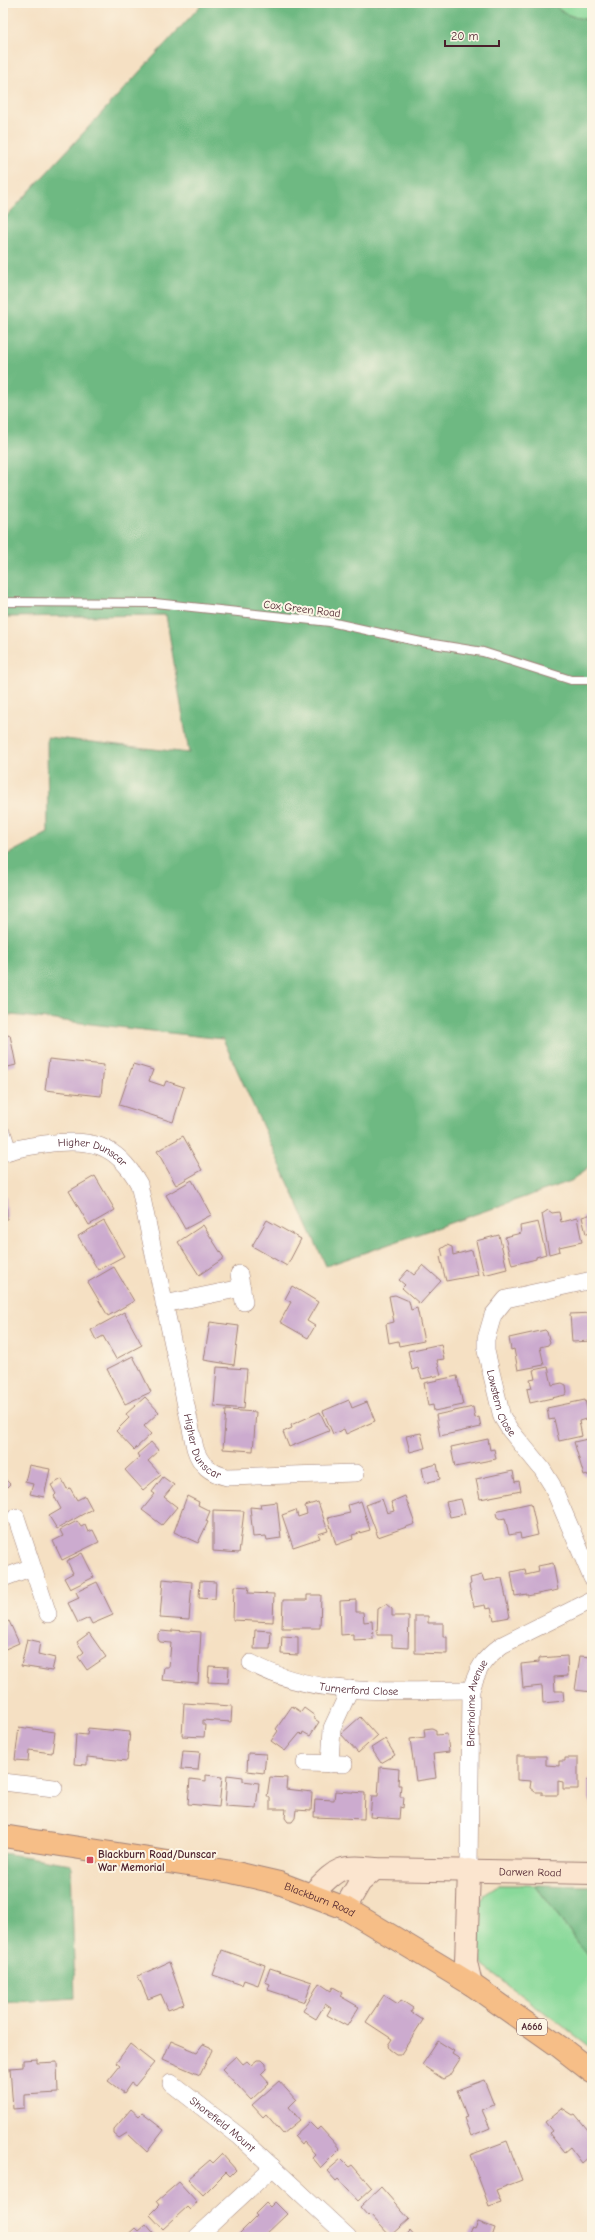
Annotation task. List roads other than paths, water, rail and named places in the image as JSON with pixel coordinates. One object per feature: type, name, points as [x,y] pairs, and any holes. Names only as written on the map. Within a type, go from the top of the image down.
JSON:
[{"type":"highway","name":"Blackburn Road","points":[[3,1836],[232,1872],[279,1883],[345,1908],[471,1984],[560,2046],[592,2072]]},
{"type":"main road","name":"Darwen Road","points":[[311,1895],[332,1874],[341,1868],[353,1866],[375,1869],[592,1873]]},
{"type":"main road","points":[[345,1908],[360,1882],[375,1869]]},
{"type":"main road","points":[[469,1870],[466,1962],[471,1984]]},
{"type":"street","name":"Higher Dunscar","points":[[3,1135],[6,1152],[56,1143],[81,1141],[102,1146],[117,1156],[131,1169],[139,1184],[195,1448],[198,1459],[206,1468],[216,1474],[226,1477],[356,1473]]},
{"type":"street","name":"Lowstern Close","points":[[592,1280],[506,1299],[493,1314],[486,1339],[486,1351],[502,1418],[542,1469],[552,1485],[592,1578]]},
{"type":"street","points":[[164,1304],[242,1288]]},
{"type":"street","points":[[16,1517],[48,1614]]},
{"type":"street","points":[[3,1578],[32,1567]]},
{"type":"street","name":"Brierholme Avenue","points":[[469,1870],[471,1690],[477,1669],[489,1655],[502,1645],[592,1600]]},
{"type":"street","name":"Turnerford Close","points":[[251,1663],[275,1674],[309,1683],[350,1689],[471,1690]]},
{"type":"street","points":[[305,1763],[337,1764],[332,1728],[350,1689]]},
{"type":"street","points":[[3,1782],[54,1788]]},
{"type":"street","name":"Shorefield Mount","points":[[171,2083],[240,2136],[348,2237]]},
{"type":"street","points":[[197,2237],[273,2167]]},
{"type":"lane","name":"Cox Green Road","points":[[3,602],[155,603],[330,622],[421,642],[483,652],[571,680],[592,680]]},
{"type":"place","name":"Blackburn Road/Dunscar War Memorial","points":[[90,1860]]}]
